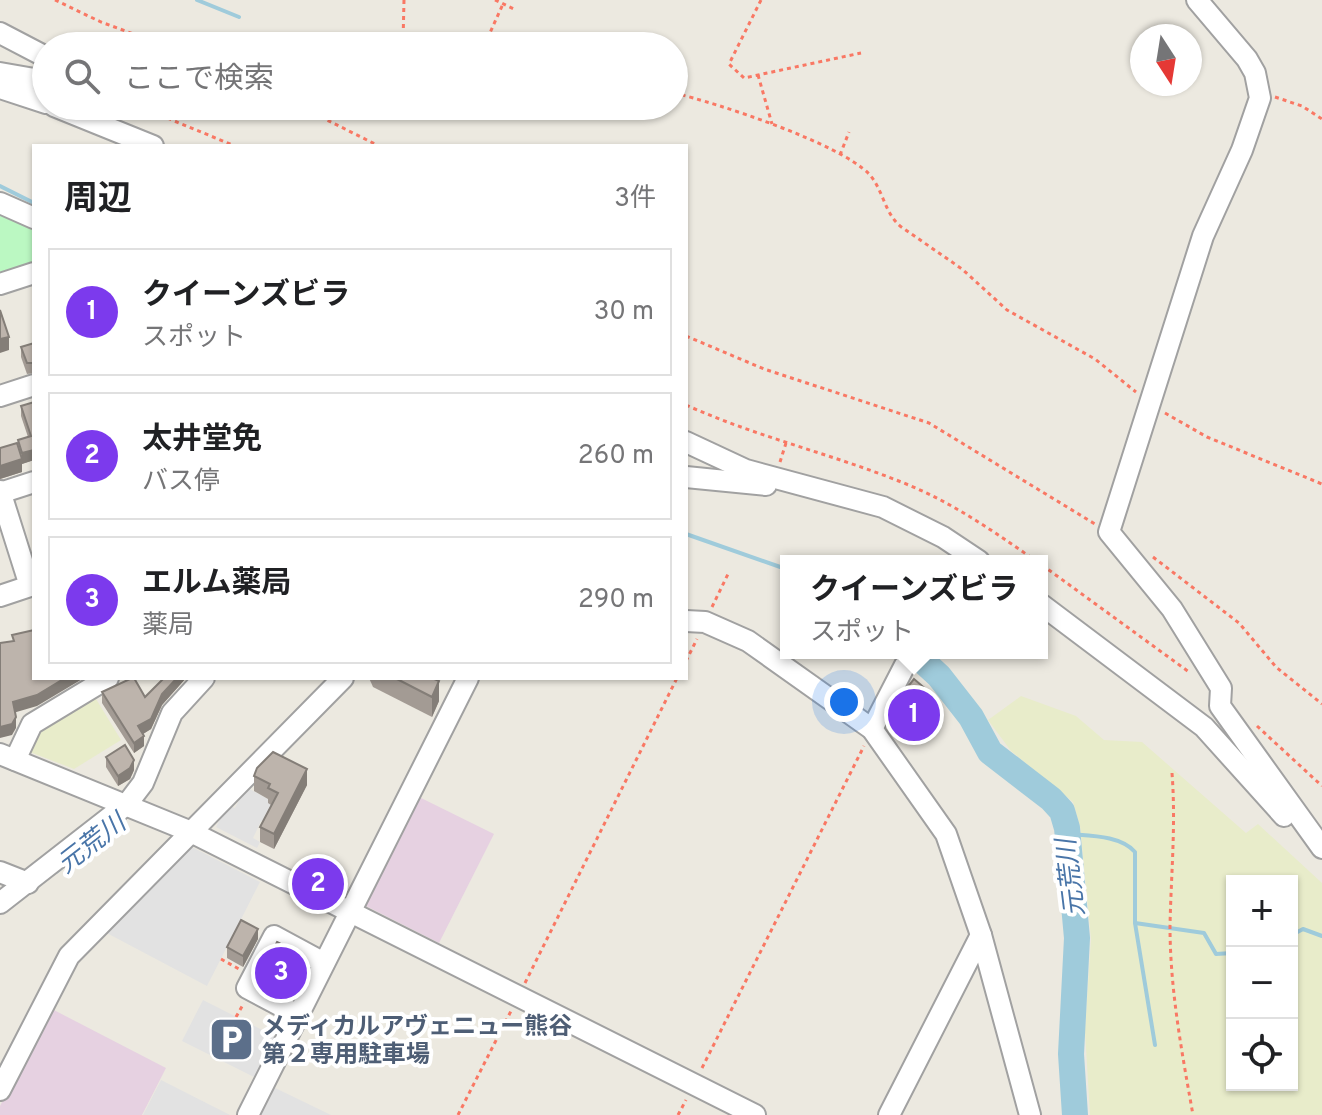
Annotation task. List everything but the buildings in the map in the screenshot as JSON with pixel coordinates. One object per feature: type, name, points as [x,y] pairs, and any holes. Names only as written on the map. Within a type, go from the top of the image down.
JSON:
[{"type":"street","points":[[1197,0],[1247,59],[1255,73],[1260,98],[1248,136],[1203,236],[1109,532],[1172,609],[1221,688],[1220,706],[1322,848]]},
{"type":"street","points":[[0,33],[32,50]]},
{"type":"street","points":[[0,73],[32,79]]},
{"type":"street","points":[[0,88],[32,98]]},
{"type":"street","points":[[89,120],[148,144]]},
{"type":"street","points":[[0,203],[32,217]]},
{"type":"street","points":[[0,284],[32,274]]},
{"type":"street","points":[[0,396],[32,386]]},
{"type":"street","points":[[688,443],[746,470],[883,507],[943,537],[970,555]]},
{"type":"street","points":[[688,477],[772,485],[786,481]]},
{"type":"street","points":[[0,596],[32,586],[0,492],[32,483]]},
{"type":"street","points":[[1048,610],[1204,727],[1322,857]]},
{"type":"street","points":[[688,621],[705,622],[748,641],[872,729],[946,834],[981,935],[1030,1115]]},
{"type":"street","points":[[872,729],[905,665]]},
{"type":"street","points":[[105,680],[32,724],[8,757],[189,831],[755,1115]]},
{"type":"street","points":[[0,903],[127,804],[143,783],[172,713],[202,680]]},
{"type":"street","points":[[0,1090],[69,956],[341,680]]},
{"type":"street","points":[[248,1115],[467,680]]},
{"type":"street","points":[[0,872],[28,883]]},
{"type":"street","points":[[889,1115],[981,935]]},
{"type":"street","points":[[298,1015],[247,988],[274,936],[324,963]]},
{"type":"path","points":[[55,0],[128,32]]},
{"type":"path","points":[[403,32],[404,0]]},
{"type":"path","points":[[495,0],[516,10]]},
{"type":"path","points":[[761,0],[729,64],[744,78],[861,53]]},
{"type":"path","points":[[490,32],[503,4]]},
{"type":"path","points":[[758,75],[772,124]]},
{"type":"path","points":[[688,97],[772,124],[840,155],[870,175],[888,212],[900,226],[962,269],[1007,310],[1095,359],[1149,403],[1207,437],[1322,484]]},
{"type":"path","points":[[1260,98],[1280,98],[1322,119]]},
{"type":"path","points":[[172,120],[230,144]]},
{"type":"path","points":[[327,120],[375,144]]},
{"type":"path","points":[[840,155],[849,132]]},
{"type":"path","points":[[688,337],[764,369],[929,423],[1109,532]]},
{"type":"path","points":[[688,406],[744,430],[841,459],[911,486],[960,510],[1027,555]]},
{"type":"path","points":[[1145,551],[1239,623],[1276,667],[1322,704]]},
{"type":"path","points":[[1048,569],[1120,618],[1197,677]]},
{"type":"path","points":[[458,1115],[676,680]]},
{"type":"path","points":[[1247,718],[1322,786]]},
{"type":"path","points":[[678,1115],[872,729]]},
{"type":"path","points":[[1172,773],[1175,810],[1170,929],[1178,1026],[1193,1115]]},
{"type":"shaded area","points":[[246,787],[278,808],[269,824],[261,821],[253,838],[260,842],[257,848],[216,827],[227,805],[235,808]]},
{"type":"shaded area","points":[[415,795],[494,834],[439,943],[360,903]]},
{"type":"shaded area","points":[[186,844],[260,882],[207,986],[103,931]]},
{"type":"shaded area","name":"メディカルアヴェニュー熊谷 第２専用駐車場","points":[[203,1000],[280,1039],[260,1080],[182,1041]]},
{"type":"shaded area","points":[[50,1008],[166,1068],[142,1115],[0,1115],[0,1106]]},
{"type":"shaded area","points":[[161,1080],[230,1115],[143,1115]]},
{"type":"shaded area","points":[[269,1085],[331,1115],[254,1115]]},
{"type":"green space","points":[[0,208],[32,224],[32,268],[0,277]]},
{"type":"green space","points":[[93,694],[121,740],[74,769],[30,752],[36,728]]},
{"type":"green space","points":[[1021,696],[1076,716],[1104,740],[1142,742],[1246,833],[1258,824],[1322,883],[1322,1115],[1090,1115],[1085,1031],[1091,939],[1080,826],[1073,802],[1011,751],[988,720]]},
{"type":"waterway","points":[[197,0],[239,17]]},
{"type":"waterway","name":"元荒川","points":[[0,186],[32,202]]},
{"type":"waterway","name":"元荒川","points":[[688,535],[780,567]]},
{"type":"waterway","name":"元荒川","points":[[921,659],[939,676],[971,717],[990,752],[1062,811],[1067,828],[1077,938],[1071,1054],[1075,1115]]},
{"type":"waterway","name":"元荒川","points":[[56,872],[109,831]]},
{"type":"waterway","points":[[1068,834],[1113,839],[1135,852],[1135,923],[1204,933],[1216,954],[1226,953]]},
{"type":"waterway","points":[[1135,923],[1155,1045]]},
{"type":"waterway","points":[[1298,932],[1303,929],[1322,936]]},
{"type":"place","name":"クイーンズビラ","points":[[914,715]]},
{"type":"place","name":"太井堂免","points":[[318,884]]},
{"type":"place","name":"エルム薬局","points":[[281,973]]},
{"type":"place","name":"メディカルアヴェニュー熊谷 第２専用駐車場","points":[[231,1040]]}]
